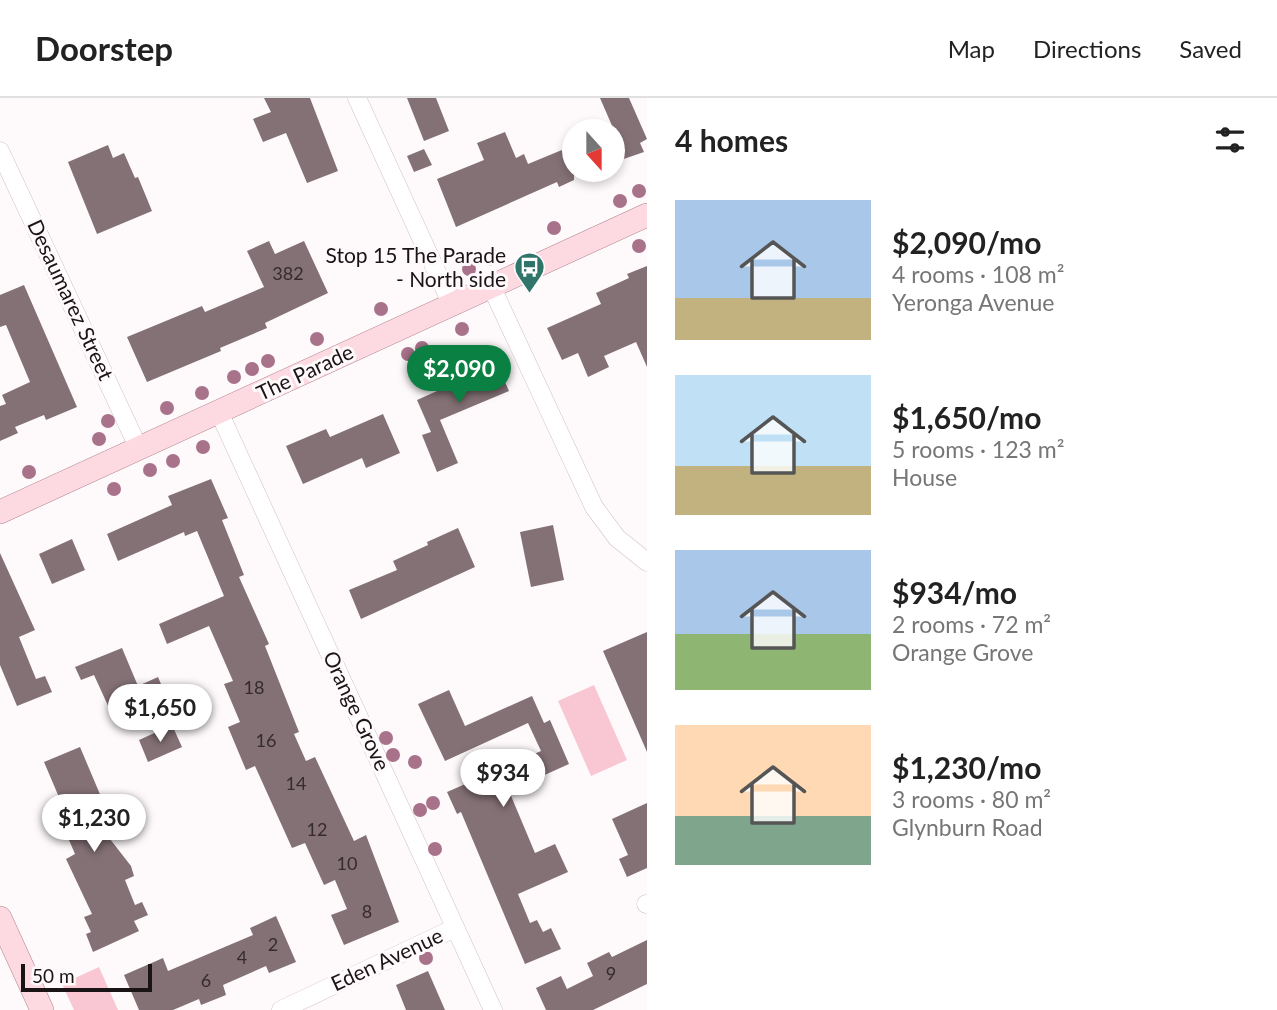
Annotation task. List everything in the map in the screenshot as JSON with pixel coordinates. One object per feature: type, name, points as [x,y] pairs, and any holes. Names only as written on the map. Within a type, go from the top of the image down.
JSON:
[{"type":"main road","name":"The Parade","points":[[0,513],[647,215]]},
{"type":"main road","points":[[0,918],[42,1010]]},
{"type":"street","points":[[357,98],[452,305]]},
{"type":"street","name":"Desaumarez Street","points":[[0,151],[139,449]]},
{"type":"street","points":[[492,288],[594,507],[617,538],[647,562]]},
{"type":"street","name":"Orange Grove","points":[[219,412],[494,1010]]},
{"type":"street","name":"Eden Avenue","points":[[281,1010],[455,928]]},
{"type":"shaded area","points":[[594,685],[627,760],[591,776],[558,701]]},
{"type":"shaded area","points":[[99,967],[118,1010],[74,1010],[62,984]]},
{"type":"building","points":[[264,98],[310,98],[338,171],[307,183],[286,133],[263,142],[253,119],[271,112]]},
{"type":"building","points":[[407,98],[436,98],[449,131],[424,141]]},
{"type":"building","points":[[600,98],[629,98],[647,139],[640,143],[644,152],[625,159],[625,119],[609,119]]},
{"type":"building","points":[[505,132],[516,158],[524,154],[528,164],[562,150],[562,182],[570,182],[559,187],[557,182],[456,227],[437,179],[484,160],[477,143]]},
{"type":"building","points":[[108,145],[113,158],[124,153],[135,178],[138,177],[152,211],[97,234],[68,162]]},
{"type":"building","points":[[424,149],[432,165],[414,172],[407,156]]},
{"type":"building","points":[[269,241],[275,254],[304,241],[328,293],[265,323],[267,328],[220,348],[221,351],[147,382],[127,337],[202,306],[205,312],[264,287],[247,251]]},
{"type":"building","points":[[647,266],[647,367],[636,342],[604,356],[609,367],[588,377],[578,353],[562,360],[547,328],[601,304],[596,293],[629,278],[627,274]]},
{"type":"building","points":[[24,285],[77,407],[46,420],[44,415],[15,427],[18,433],[0,441],[0,406],[6,404],[2,395],[30,382],[6,325],[0,327],[0,295]]},
{"type":"building","points":[[491,350],[509,391],[440,420],[458,463],[437,472],[422,435],[431,432],[417,400],[475,374],[468,360]]},
{"type":"building","points":[[383,414],[400,453],[366,468],[362,458],[303,484],[286,446],[326,429],[330,437]]},
{"type":"building","points":[[211,479],[228,518],[222,520],[244,575],[239,577],[269,644],[265,646],[299,732],[294,734],[306,761],[315,757],[354,841],[366,835],[399,922],[344,945],[331,915],[347,909],[335,880],[324,885],[305,843],[292,848],[255,766],[246,770],[228,727],[240,722],[224,684],[233,681],[209,626],[167,644],[159,624],[224,596],[197,531],[185,536],[184,532],[118,561],[107,534],[172,505],[168,496]]},
{"type":"building","points":[[553,525],[564,580],[531,587],[520,532]]},
{"type":"building","points":[[458,528],[475,567],[361,619],[349,590],[397,570],[393,561]]},
{"type":"building","points":[[72,539],[85,570],[52,584],[39,554]]},
{"type":"building","points":[[0,553],[35,630],[19,637],[36,679],[45,676],[52,692],[17,706],[0,665]]},
{"type":"building","points":[[647,632],[647,752],[603,651]]},
{"type":"building","points":[[122,648],[138,686],[158,677],[167,698],[115,721],[94,675],[81,680],[75,667]]},
{"type":"building","points":[[449,690],[465,726],[532,696],[544,723],[550,720],[569,764],[509,791],[535,853],[555,844],[568,872],[518,894],[530,923],[537,920],[543,932],[551,928],[561,949],[525,964],[461,812],[457,814],[447,792],[541,751],[528,723],[445,761],[418,704]]},
{"type":"building","points":[[172,725],[182,747],[148,762],[139,740]]},
{"type":"building","points":[[80,747],[102,799],[94,802],[110,839],[131,866],[134,876],[125,880],[135,905],[142,902],[148,915],[134,921],[139,931],[93,952],[86,934],[91,932],[84,917],[92,914],[66,859],[75,854],[63,826],[70,823],[44,762]]},
{"type":"building","points":[[647,803],[647,868],[627,877],[619,859],[628,855],[612,819]]},
{"type":"building","points":[[276,916],[296,962],[269,973],[266,966],[223,985],[226,995],[201,1005],[199,999],[173,1010],[139,1010],[124,975],[163,958],[168,971],[253,935],[250,928]]},
{"type":"building","points":[[647,940],[647,984],[593,1010],[546,1010],[536,988],[561,976],[567,989],[593,976],[587,963],[609,952],[612,957]]},
{"type":"building","points":[[428,971],[445,1010],[406,1010],[396,985]]},
{"type":"place","name":"Stop 15 The Parade - North side","points":[[529,295]]}]
